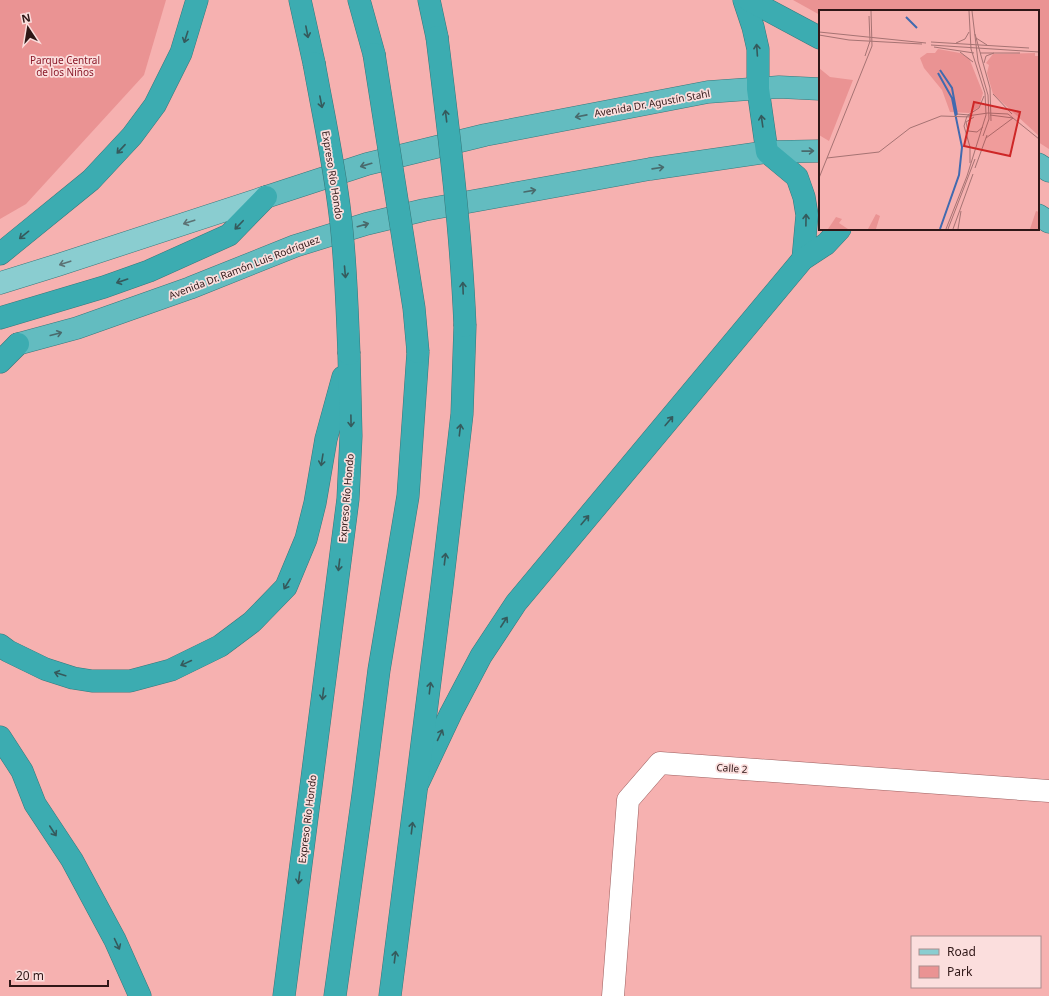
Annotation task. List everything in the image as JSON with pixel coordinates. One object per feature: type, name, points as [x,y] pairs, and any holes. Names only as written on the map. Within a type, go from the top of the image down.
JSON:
[{"type":"highway","points":[[0,254],[91,180],[132,136],[155,105],[181,53],[197,0]]},
{"type":"highway","name":"Expreso Río Hondo","points":[[284,996],[348,499],[351,436],[350,354],[340,214],[331,150],[300,0]]},
{"type":"highway","points":[[335,996],[379,670],[408,496],[418,352],[414,308],[374,54],[359,0]]},
{"type":"highway","points":[[390,996],[418,783],[462,414],[464,326],[463,276],[456,190],[436,37],[429,0]]},
{"type":"highway","points":[[744,0],[753,27],[758,49],[758,89],[767,152],[797,177],[804,197],[807,215],[804,259]]},
{"type":"highway","points":[[748,0],[819,37]]},
{"type":"highway","name":"Avenida Dr. Agustín Stahl","points":[[266,197],[367,164],[485,135],[708,92],[779,87],[819,89]]},
{"type":"highway","points":[[767,152],[819,151]]},
{"type":"highway","name":"Avenida Dr. Ramón Luis Rodríguez","points":[[9,347],[77,328],[190,288],[302,244],[366,224],[417,212],[650,169],[767,152]]},
{"type":"highway","points":[[1039,165],[1049,170]]},
{"type":"highway","points":[[0,318],[104,287],[162,265],[229,235],[266,197]]},
{"type":"highway","points":[[1039,216],[1049,222]]},
{"type":"highway","points":[[418,783],[451,713],[478,662],[516,603],[804,259],[826,244],[839,230]]},
{"type":"highway","points":[[0,362],[9,347]]},
{"type":"highway","points":[[0,645],[8,651],[45,669],[73,678],[92,681],[130,681],[171,670],[220,646],[252,622],[286,587],[294,571],[306,539],[315,503],[326,439],[350,354]]},
{"type":"highway","points":[[0,737],[22,771],[35,804]]},
{"type":"highway","points":[[0,763],[12,781],[35,804],[72,860],[115,940],[140,996]]},
{"type":"main road","points":[[0,283],[266,197]]},
{"type":"street","name":"Calle 2","points":[[613,996],[628,800],[660,763],[1049,791]]},
{"type":"green space","name":"Parque Central de los Niños","points":[[0,0],[166,0],[144,75],[26,204],[0,219]]},
{"type":"green space","points":[[793,0],[1049,0],[1049,149],[1039,143],[1039,10],[819,10],[819,14]]}]
